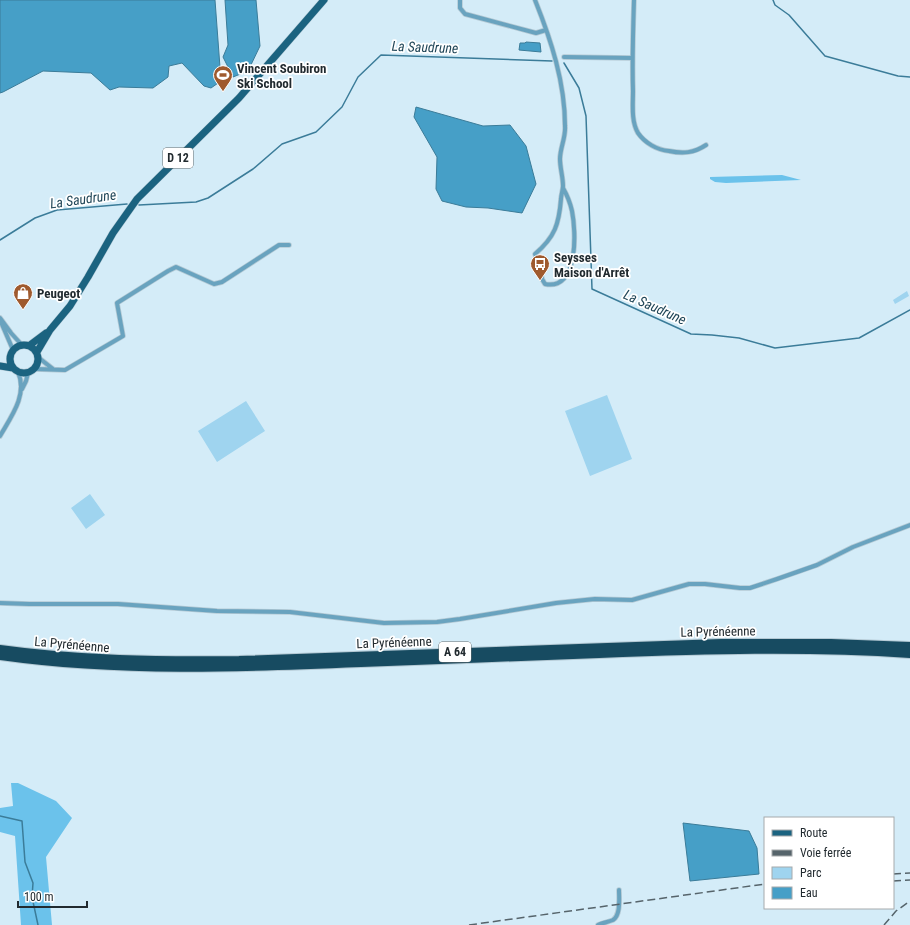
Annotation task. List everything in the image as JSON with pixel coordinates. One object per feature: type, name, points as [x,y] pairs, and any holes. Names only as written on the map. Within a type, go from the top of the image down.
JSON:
[{"type":"highway","name":"La Pyrénéenne","points":[[0,649],[74,657],[127,660],[198,661],[721,643],[831,642],[910,646]]},
{"type":"highway","name":"La Pyrénéenne","points":[[0,656],[73,664],[186,668],[311,665],[721,650],[831,650],[910,654]]},
{"type":"main road","name":"D 12","points":[[30,345],[50,330],[70,306],[113,233],[137,199],[239,98],[324,0]]},
{"type":"main road","name":"D 12","points":[[38,355],[50,330]]},
{"type":"main road","points":[[0,362],[21,344],[30,345],[38,355],[38,365],[28,373],[0,366]]},
{"type":"main road","points":[[11,353],[10,362],[16,370]]},
{"type":"street","points":[[460,0],[460,8],[465,14],[536,33],[546,30]]},
{"type":"street","points":[[535,0],[557,65],[566,128],[560,158],[563,188],[560,216],[555,231],[542,248],[535,254],[540,265],[542,280],[545,284],[550,285],[559,283],[565,278],[569,272],[574,255],[575,238],[572,212],[563,188]]},
{"type":"street","points":[[634,0],[632,58],[633,119],[638,132],[644,140],[656,148],[667,151],[697,151],[706,145]]},
{"type":"street","points":[[564,57],[632,58]]},
{"type":"street","points":[[35,368],[65,370],[71,368],[123,336],[117,303],[168,270],[176,267],[214,284],[222,282],[279,245],[289,245]]},
{"type":"street","points":[[0,319],[10,333],[21,344]]},
{"type":"street","points":[[0,319],[11,353]]},
{"type":"street","points":[[38,355],[54,370]]},
{"type":"street","points":[[16,370],[22,380],[21,392]]},
{"type":"street","points":[[0,436],[14,411],[28,373]]},
{"type":"street","points":[[0,603],[118,604],[217,611],[290,612],[376,622],[437,622],[556,603],[595,599],[632,600],[689,584],[750,588],[817,565],[860,544],[910,525]]},
{"type":"street","points":[[598,925],[616,917],[618,913],[619,890]]},
{"type":"green space","points":[[907,291],[909,296],[895,304],[893,300]]},
{"type":"green space","points":[[607,395],[632,459],[590,476],[565,411]]},
{"type":"green space","points":[[246,401],[265,431],[217,462],[198,431]]},
{"type":"green space","points":[[90,494],[105,515],[86,529],[71,508]]},
{"type":"shaded area","points":[[782,175],[801,180],[726,183],[715,182],[710,179],[710,177]]},
{"type":"shaded area","points":[[11,783],[18,783],[56,801],[72,818],[46,857],[52,925],[21,925],[15,836],[0,832],[0,808],[13,806]]},
{"type":"water","points":[[0,0],[215,0],[221,81],[211,88],[204,86],[182,63],[169,66],[168,77],[153,88],[119,87],[110,90],[91,73],[43,71],[0,93]]},
{"type":"water","points":[[225,0],[256,0],[260,46],[248,71],[233,77],[223,57],[228,45]]},
{"type":"water","points":[[520,43],[540,43],[541,52],[519,50]]},
{"type":"water","points":[[416,107],[483,126],[510,125],[526,146],[536,184],[522,213],[488,208],[466,207],[442,201],[436,189],[437,157],[414,117]]},
{"type":"water","points":[[683,823],[749,831],[757,848],[759,874],[690,881]]},
{"type":"waterway","points":[[773,0],[775,5],[789,15],[825,56],[898,76],[910,77]]},
{"type":"waterway","name":"La Saudrune","points":[[139,205],[196,202],[208,198],[253,169],[282,144],[316,132],[342,107],[358,77],[381,55],[552,61]]},
{"type":"waterway","name":"La Saudrune","points":[[564,63],[579,88],[586,116],[592,289],[691,334],[739,338],[775,348],[859,338],[910,310]]},
{"type":"waterway","name":"La Saudrune","points":[[0,240],[35,218],[57,210],[127,204]]},
{"type":"waterway","points":[[0,816],[22,821],[25,862],[33,883],[32,897],[38,925]]},
{"type":"railway","points":[[894,874],[910,873]]},
{"type":"railway","points":[[894,881],[910,880]]},
{"type":"railway","points":[[469,925],[764,884]]},
{"type":"railway","points":[[884,925],[896,911],[910,901]]},
{"type":"place","name":"Vincent Soubiron Ski School","points":[[223,92]]},
{"type":"place","name":"Seysses Maison d'Arrêt","points":[[540,281]]},
{"type":"place","name":"Peugeot","points":[[23,310]]}]
